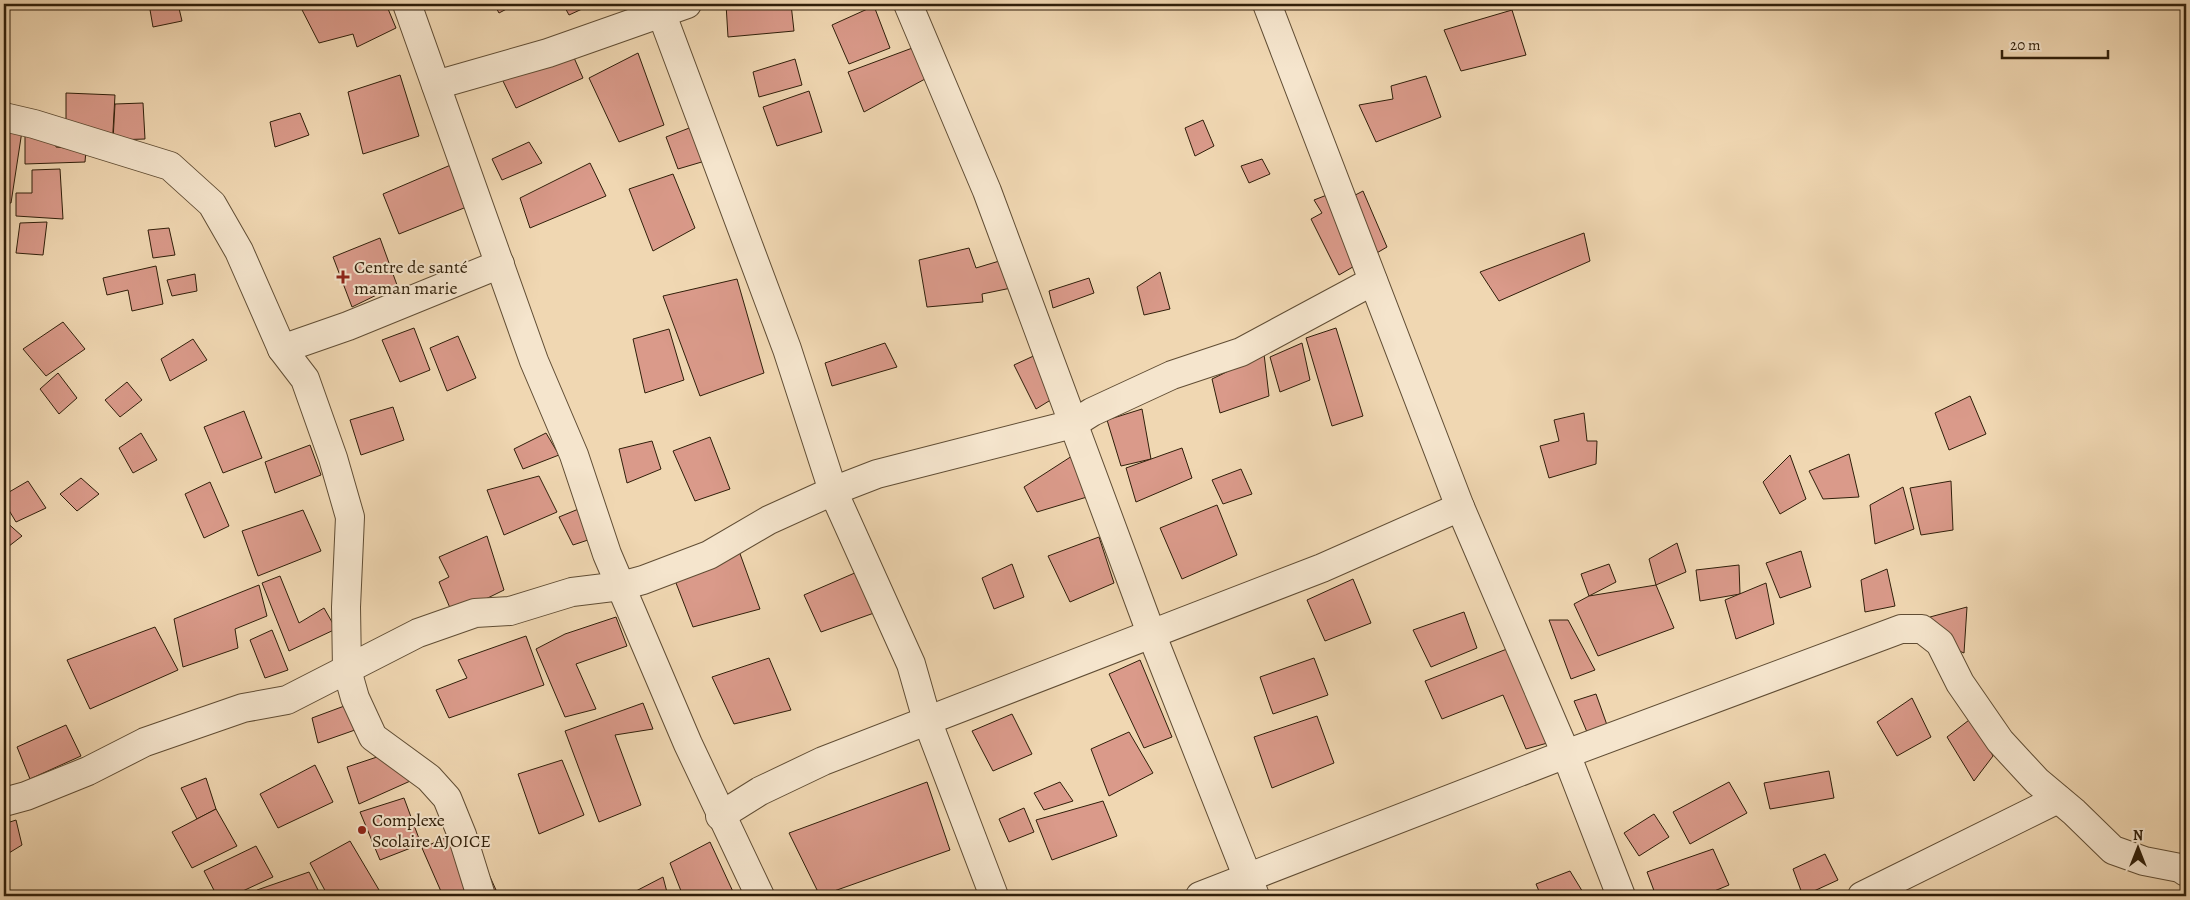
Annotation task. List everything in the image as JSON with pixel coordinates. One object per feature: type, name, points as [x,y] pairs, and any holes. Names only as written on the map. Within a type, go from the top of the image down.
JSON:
[{"type":"street","points":[[407,4],[534,361],[574,455],[608,554],[720,816],[760,896]]},
{"type":"street","points":[[908,4],[987,192],[1151,633],[1251,886]]},
{"type":"street","points":[[1267,4],[1460,507],[1566,754],[1621,896]]},
{"type":"street","points":[[436,85],[548,53],[669,7],[787,349],[833,491],[911,664],[927,720],[994,896]]},
{"type":"street","points":[[4,117],[34,124],[170,166],[212,204],[239,251],[282,349],[304,379],[333,458],[350,517],[346,608],[347,670],[354,698],[373,737],[429,778],[447,798],[462,835],[481,896]]},
{"type":"street","points":[[282,349],[348,326],[500,264]]},
{"type":"street","points":[[4,802],[26,796],[88,770],[145,742],[243,708],[288,700],[418,633],[474,613],[510,611],[572,592],[621,586],[643,580],[709,555],[769,520],[833,491],[910,464],[1073,424],[1092,412],[1172,374],[1241,352],[1373,281]]},
{"type":"street","points":[[720,816],[760,791],[823,761],[1322,568],[1460,507]]},
{"type":"street","points":[[1200,896],[1251,886],[1566,754],[1901,629],[1922,629],[1940,643],[1960,682],[2000,741],[2037,781],[2113,850],[2144,862],[2180,868],[2186,872]]},
{"type":"street","points":[[1862,896],[2058,799]]},
{"type":"building","points":[[149,4],[178,4],[182,21],[153,27]]},
{"type":"building","points":[[299,4],[386,4],[396,28],[357,47],[353,34],[319,43]]},
{"type":"building","points":[[494,4],[516,4],[499,13]]},
{"type":"building","points":[[563,4],[593,4],[569,15]]},
{"type":"building","points":[[726,4],[791,4],[794,31],[728,37]]},
{"type":"building","points":[[874,6],[890,48],[849,64],[832,25]]},
{"type":"building","points":[[1512,10],[1526,55],[1461,71],[1444,30]]},
{"type":"building","points":[[915,47],[925,79],[864,112],[848,72]]},
{"type":"building","points":[[571,51],[583,78],[516,108],[502,79]]},
{"type":"building","points":[[638,53],[664,125],[619,142],[589,78]]},
{"type":"building","points":[[795,59],[802,85],[759,97],[753,72]]},
{"type":"building","points":[[400,75],[419,136],[363,154],[348,92]]},
{"type":"building","points":[[1426,76],[1441,117],[1376,142],[1359,105],[1393,99],[1391,86]]},
{"type":"building","points":[[809,91],[822,132],[777,146],[763,107]]},
{"type":"building","points":[[66,93],[115,95],[112,149],[66,143]]},
{"type":"building","points":[[143,103],[145,139],[113,140],[115,104]]},
{"type":"building","points":[[300,113],[309,135],[275,147],[270,122]]},
{"type":"building","points":[[710,120],[722,156],[678,169],[666,137]]},
{"type":"building","points":[[1203,120],[1214,146],[1195,156],[1185,128]]},
{"type":"building","points":[[4,129],[22,131],[11,203],[4,203]]},
{"type":"building","points":[[54,130],[56,147],[86,150],[85,162],[25,164],[25,132]]},
{"type":"building","points":[[529,142],[542,163],[502,180],[492,159]]},
{"type":"building","points":[[1262,159],[1270,174],[1249,183],[1241,166]]},
{"type":"building","points":[[590,163],[606,196],[530,228],[520,198]]},
{"type":"building","points":[[453,164],[469,206],[399,234],[383,194]]},
{"type":"building","points":[[60,169],[63,219],[16,216],[16,193],[32,193],[32,170]]},
{"type":"building","points":[[673,174],[695,228],[653,251],[629,189]]},
{"type":"building","points":[[1363,191],[1387,247],[1339,275],[1311,219],[1322,213],[1314,200],[1332,193],[1338,204]]},
{"type":"building","points":[[47,222],[43,255],[16,253],[20,223]]},
{"type":"building","points":[[169,228],[175,255],[153,258],[148,230]]},
{"type":"building","points":[[1584,233],[1590,261],[1499,301],[1480,272]]},
{"type":"building","points":[[380,238],[397,285],[352,307],[333,257]]},
{"type":"building","points":[[969,248],[976,268],[1006,259],[1016,287],[982,294],[983,302],[927,307],[919,260]]},
{"type":"building","points":[[156,266],[163,304],[132,311],[128,290],[107,295],[103,278]]},
{"type":"building","points":[[1160,272],[1170,309],[1144,315],[1137,287]]},
{"type":"building","points":[[195,274],[197,291],[172,296],[167,280]]},
{"type":"building","points":[[1089,278],[1094,293],[1053,308],[1049,291]]},
{"type":"building","points":[[737,279],[764,373],[700,396],[663,296]]},
{"type":"building","points":[[63,322],[85,349],[46,376],[23,349]]},
{"type":"building","points":[[414,328],[430,370],[400,382],[382,340]]},
{"type":"building","points":[[1336,328],[1363,416],[1332,426],[1306,338]]},
{"type":"building","points":[[669,329],[684,380],[645,393],[633,339]]},
{"type":"building","points":[[458,336],[476,378],[447,391],[430,348]]},
{"type":"building","points":[[193,339],[207,360],[170,381],[161,359]]},
{"type":"building","points":[[885,343],[897,367],[832,386],[825,363]]},
{"type":"building","points":[[1302,343],[1310,380],[1280,392],[1270,357]]},
{"type":"building","points":[[1040,353],[1062,393],[1036,409],[1014,365]]},
{"type":"building","points":[[1264,354],[1269,396],[1220,413],[1212,379]]},
{"type":"building","points":[[58,373],[77,398],[59,414],[40,389]]},
{"type":"building","points":[[127,382],[142,400],[120,417],[105,400]]},
{"type":"building","points":[[1970,396],[1986,434],[1949,450],[1935,413]]},
{"type":"building","points":[[393,407],[404,440],[361,455],[350,420]]},
{"type":"building","points":[[1142,409],[1151,459],[1121,466],[1107,420]]},
{"type":"building","points":[[244,411],[262,458],[223,473],[204,427]]},
{"type":"building","points":[[1584,413],[1587,441],[1597,441],[1596,464],[1549,478],[1540,446],[1559,441],[1554,420]]},
{"type":"building","points":[[141,433],[157,460],[133,473],[119,448]]},
{"type":"building","points":[[546,433],[559,455],[523,469],[514,449]]},
{"type":"building","points":[[710,437],[730,489],[695,501],[673,451]]},
{"type":"building","points":[[652,441],[661,469],[627,483],[619,449]]},
{"type":"building","points":[[310,445],[321,475],[275,493],[265,462]]},
{"type":"building","points":[[1182,448],[1192,478],[1136,502],[1126,468]]},
{"type":"building","points":[[1849,454],[1859,497],[1823,499],[1809,471]]},
{"type":"building","points":[[1790,455],[1806,499],[1780,514],[1763,482]]},
{"type":"building","points":[[1072,456],[1087,497],[1037,512],[1024,487]]},
{"type":"building","points":[[1241,469],[1252,494],[1223,504],[1212,480]]},
{"type":"building","points":[[539,476],[557,512],[504,535],[487,490]]},
{"type":"building","points":[[81,478],[99,494],[77,511],[60,494]]},
{"type":"building","points":[[28,481],[46,508],[16,522],[4,502],[4,495]]},
{"type":"building","points":[[1951,481],[1953,530],[1921,535],[1910,488]]},
{"type":"building","points":[[210,482],[229,526],[204,538],[185,494]]},
{"type":"building","points":[[1903,487],[1914,529],[1875,544],[1870,505]]},
{"type":"building","points":[[1217,505],[1237,555],[1182,579],[1160,528]]},
{"type":"building","points":[[581,508],[594,538],[573,545],[559,517]]},
{"type":"building","points":[[303,510],[321,551],[258,576],[242,531]]},
{"type":"building","points":[[4,520],[22,536],[4,550]]},
{"type":"building","points":[[487,536],[504,590],[453,615],[439,582],[449,577],[439,557]]},
{"type":"building","points":[[1099,537],[1114,583],[1070,602],[1048,556]]},
{"type":"building","points":[[1677,543],[1686,572],[1656,585],[1649,559]]},
{"type":"building","points":[[739,551],[760,609],[693,627],[671,570]]},
{"type":"building","points":[[1801,551],[1811,587],[1780,598],[1766,563]]},
{"type":"building","points":[[1012,564],[1024,597],[994,609],[982,578]]},
{"type":"building","points":[[1609,564],[1616,582],[1589,596],[1581,574]]},
{"type":"building","points":[[1739,565],[1740,594],[1700,601],[1696,570]]},
{"type":"building","points":[[1887,569],[1895,606],[1865,612],[1861,580]]},
{"type":"building","points":[[857,572],[874,613],[821,632],[804,595]]},
{"type":"building","points":[[280,576],[299,623],[324,608],[336,629],[289,651],[262,583]]},
{"type":"building","points":[[1353,579],[1371,623],[1325,641],[1307,600]]},
{"type":"building","points":[[1766,583],[1774,624],[1736,639],[1725,600]]},
{"type":"building","points":[[259,585],[267,616],[235,629],[238,648],[183,667],[174,619]]},
{"type":"building","points":[[1656,585],[1674,628],[1598,656],[1574,604],[1589,596]]},
{"type":"building","points":[[1967,607],[1964,653],[1940,643],[1930,617]]},
{"type":"building","points":[[1464,612],[1477,648],[1431,667],[1413,630]]},
{"type":"building","points":[[616,617],[627,646],[576,664],[596,709],[565,717],[536,649],[565,634]]},
{"type":"building","points":[[1549,620],[1568,620],[1595,670],[1571,679]]},
{"type":"building","points":[[155,627],[178,670],[90,709],[67,660]]},
{"type":"building","points":[[272,630],[288,670],[265,678],[250,640]]},
{"type":"building","points":[[526,636],[544,685],[449,718],[436,690],[467,678],[458,660]]},
{"type":"building","points":[[1512,647],[1551,742],[1526,749],[1503,695],[1442,719],[1425,681]]},
{"type":"building","points":[[769,658],[791,710],[734,724],[712,677]]},
{"type":"building","points":[[1314,658],[1328,695],[1273,714],[1260,677]]},
{"type":"building","points":[[1140,660],[1172,737],[1144,748],[1109,674]]},
{"type":"building","points":[[1596,694],[1607,725],[1587,732],[1574,701]]},
{"type":"building","points":[[1912,698],[1931,737],[1897,756],[1877,722]]},
{"type":"building","points":[[643,703],[653,729],[615,735],[641,805],[599,822],[565,731]]},
{"type":"building","points":[[347,705],[355,730],[318,743],[312,718]]},
{"type":"building","points":[[1012,714],[1032,754],[993,771],[972,731]]},
{"type":"building","points":[[1317,716],[1334,763],[1272,788],[1254,737]]},
{"type":"building","points":[[1973,717],[1993,756],[1974,781],[1947,737]]},
{"type":"building","points":[[66,725],[81,756],[30,779],[17,747]]},
{"type":"building","points":[[1129,732],[1153,773],[1109,796],[1091,749]]},
{"type":"building","points":[[401,749],[417,778],[359,804],[347,767]]},
{"type":"building","points":[[562,760],[584,815],[539,834],[518,774]]},
{"type":"building","points":[[315,765],[333,802],[278,828],[260,794]]},
{"type":"building","points":[[1829,771],[1834,798],[1770,809],[1764,783]]},
{"type":"building","points":[[206,778],[216,809],[197,819],[181,788]]},
{"type":"building","points":[[927,782],[950,850],[820,896],[789,833]]},
{"type":"building","points":[[1060,782],[1073,801],[1044,810],[1034,793]]},
{"type":"building","points":[[1729,782],[1747,813],[1690,844],[1673,812]]},
{"type":"building","points":[[404,798],[421,844],[380,860],[360,812]]},
{"type":"building","points":[[1103,801],[1117,836],[1052,860],[1036,820]]},
{"type":"building","points":[[1024,808],[1034,832],[1009,842],[999,819]]},
{"type":"building","points":[[216,809],[237,846],[192,868],[172,832]]},
{"type":"building","points":[[1654,814],[1669,837],[1639,856],[1624,833]]},
{"type":"building","points":[[16,820],[22,845],[4,856],[4,824]]},
{"type":"building","points":[[468,828],[496,890],[480,896],[443,896],[422,848]]},
{"type":"building","points":[[350,841],[382,895],[328,896],[310,863]]},
{"type":"building","points":[[710,842],[735,896],[683,896],[670,863]]},
{"type":"building","points":[[256,846],[273,877],[232,896],[217,896],[204,871]]},
{"type":"building","points":[[1713,849],[1729,885],[1702,896],[1656,896],[1647,872]]},
{"type":"building","points":[[1825,854],[1838,880],[1803,896],[1793,869]]},
{"type":"building","points":[[1570,871],[1584,894],[1579,896],[1541,896],[1536,884]]},
{"type":"building","points":[[309,872],[321,896],[260,896],[257,890]]},
{"type":"building","points":[[663,877],[668,896],[638,896],[636,891]]},
{"type":"place","name":"Centre de santé maman marie","points":[[343,277]]},
{"type":"place","name":"Complexe Scolaire AJOICE","points":[[362,830]]}]
